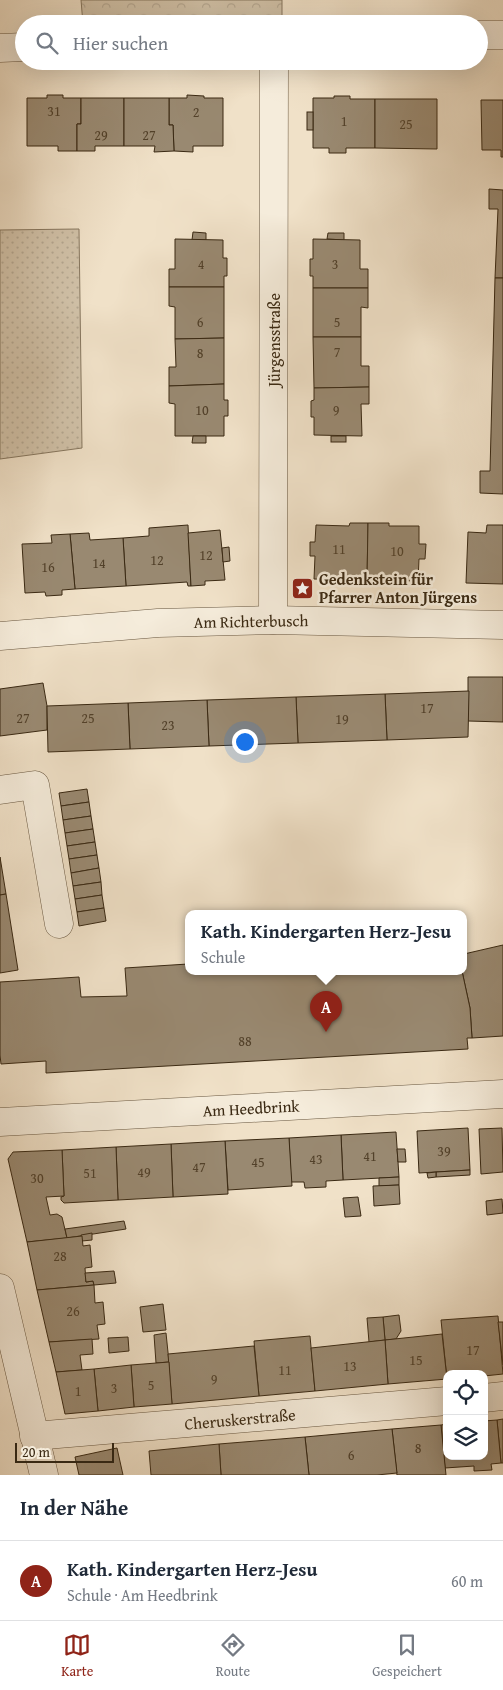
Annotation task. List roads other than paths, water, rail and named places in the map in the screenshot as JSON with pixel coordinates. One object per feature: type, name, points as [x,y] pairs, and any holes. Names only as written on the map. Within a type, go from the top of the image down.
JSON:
[{"type":"street","points":[[488,35],[503,35]]},
{"type":"street","points":[[0,48],[15,47]]},
{"type":"street","name":"Jürgensstraße","points":[[273,620],[274,70]]},
{"type":"street","name":"Am Richterbusch","points":[[0,636],[158,622],[273,620],[503,625]]},
{"type":"street","points":[[0,790],[35,785],[59,924]]},
{"type":"street","name":"Am Heedbrink","points":[[0,1122],[503,1094]]},
{"type":"street","points":[[0,1288],[44,1475]]},
{"type":"street","points":[[488,1398],[503,1396]]},
{"type":"street","name":"Cheruskerstraße","points":[[34,1436],[443,1401]]},
{"type":"place","name":"Gedenkstein für Pfarrer Anton Jürgens","points":[[303,588]]},
{"type":"place","name":"Kath. Kindergarten Herz-Jesu","points":[[326,1032]]}]
